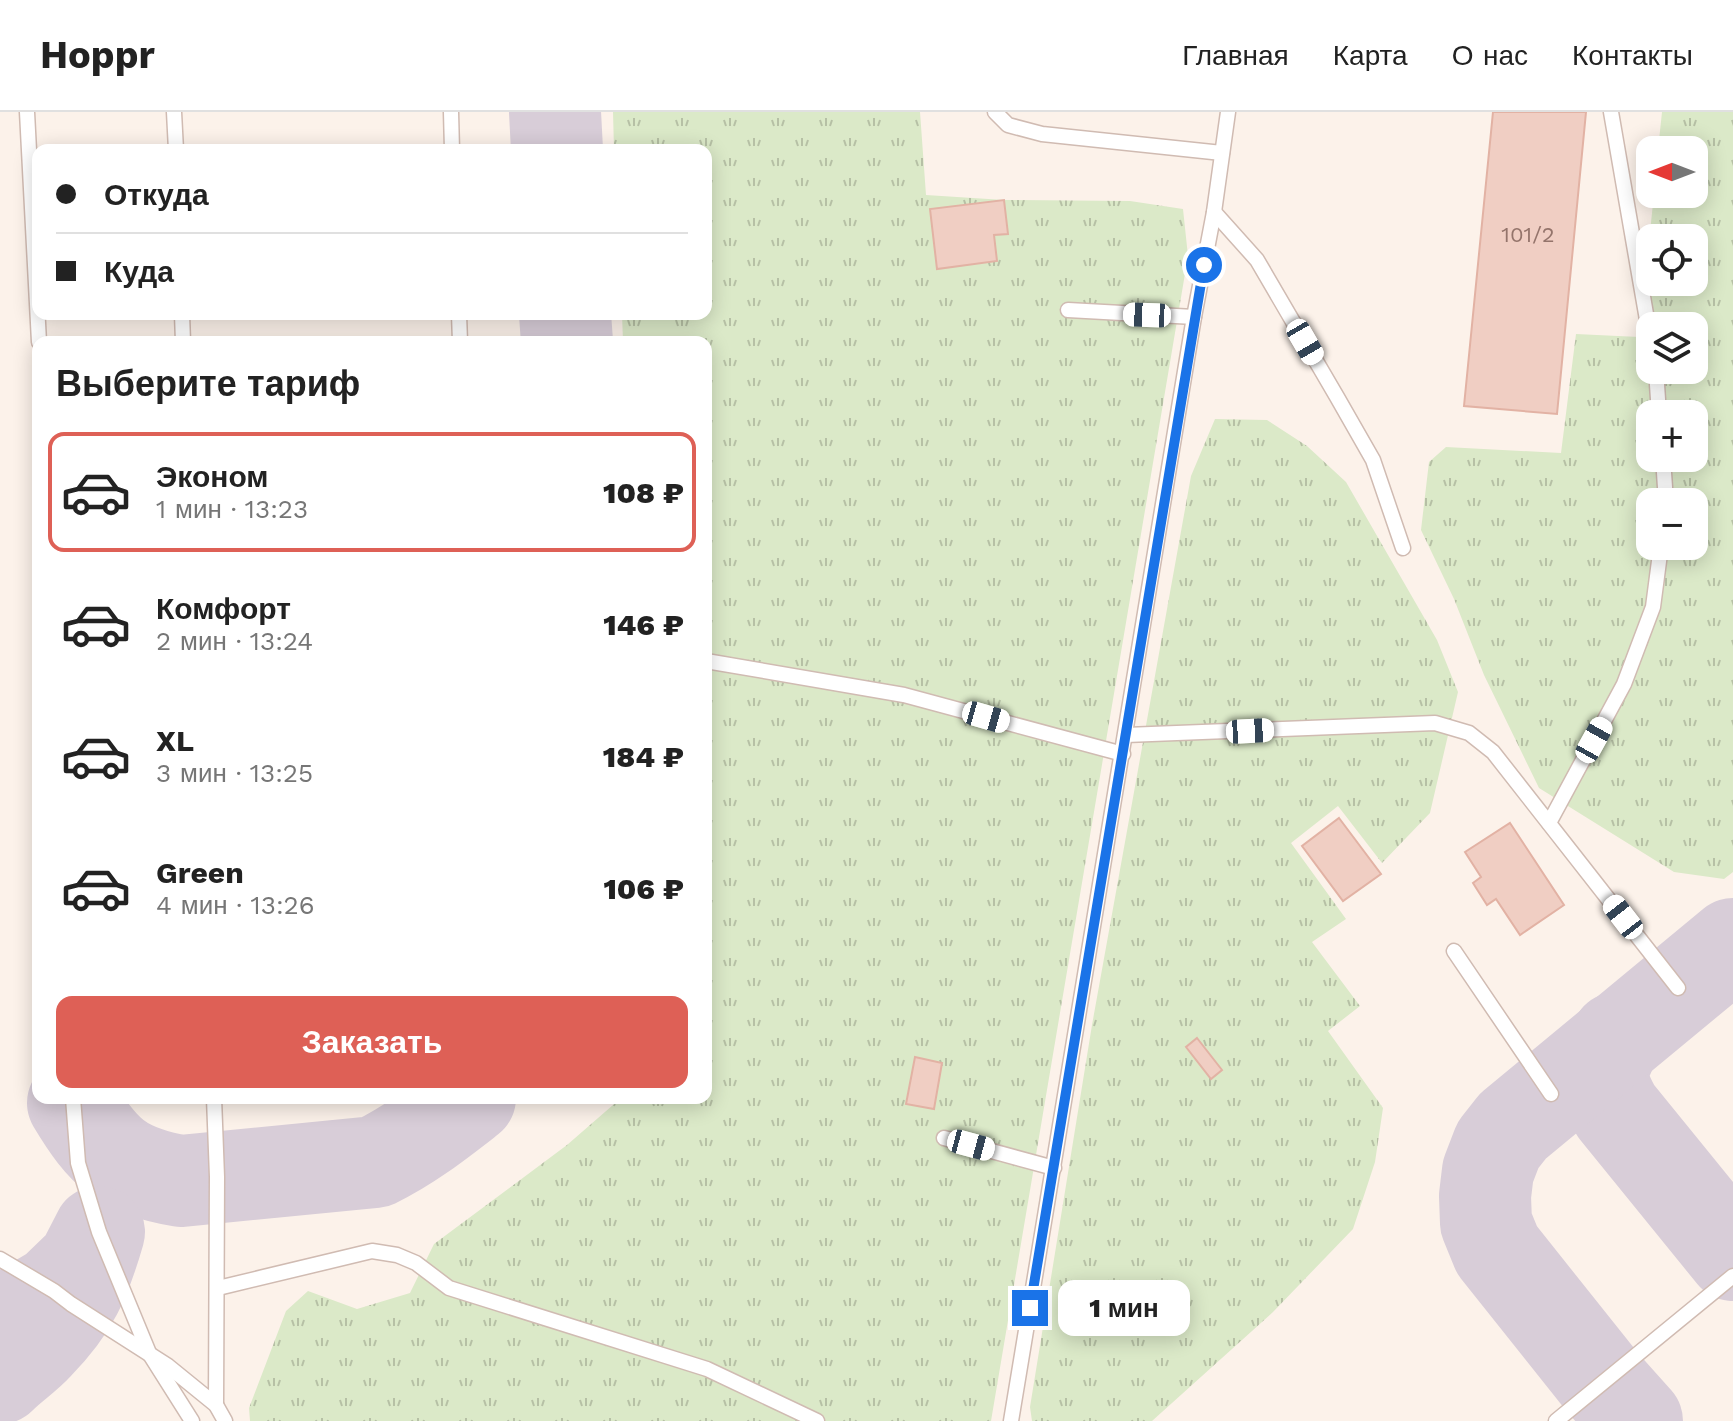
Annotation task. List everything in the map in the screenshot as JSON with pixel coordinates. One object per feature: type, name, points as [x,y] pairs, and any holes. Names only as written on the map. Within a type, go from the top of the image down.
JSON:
[{"type":"lane","points":[[27,112],[32,208]]},
{"type":"lane","points":[[174,112],[176,144]]},
{"type":"lane","points":[[451,112],[452,144]]},
{"type":"lane","points":[[995,112],[1008,125],[1042,134],[1222,153]]},
{"type":"lane","points":[[1011,1421],[1214,212],[1228,112]]},
{"type":"lane","points":[[1611,112],[1646,312]]},
{"type":"lane","points":[[1214,212],[1257,260],[1373,460],[1403,548]]},
{"type":"lane","points":[[1068,310],[1194,317]]},
{"type":"lane","points":[[1549,823],[1624,684],[1653,607],[1659,560]]},
{"type":"lane","points":[[712,662],[904,695],[1123,754]]},
{"type":"lane","points":[[1126,735],[1435,723],[1469,733],[1493,752],[1678,988]]},
{"type":"lane","points":[[1454,951],[1551,1094]]},
{"type":"lane","points":[[73,1104],[78,1163],[99,1232],[149,1353],[192,1421]]},
{"type":"lane","points":[[214,1104],[218,1288],[216,1405]]},
{"type":"lane","points":[[944,1138],[1054,1168]]},
{"type":"lane","points":[[218,1288],[372,1251],[397,1255],[416,1263],[449,1288],[707,1369],[817,1421]]},
{"type":"lane","points":[[0,1259],[149,1353],[216,1405],[225,1421]]},
{"type":"lane","points":[[1556,1421],[1733,1276]]},
{"type":"green space","points":[[613,112],[920,112],[926,195],[1004,200],[1130,201],[1183,209],[1188,256],[991,1421],[250,1421],[249,1408],[286,1311],[308,1291],[357,1309],[410,1293],[434,1244],[567,1145],[614,1104],[712,1104],[712,336],[623,336],[622,320],[712,320],[712,144],[614,144]]},
{"type":"green space","points":[[1662,112],[1733,112],[1733,872],[1724,879],[1674,872],[1539,788],[1484,675],[1454,599],[1421,530],[1429,462],[1446,447],[1561,453],[1576,334],[1636,337],[1636,384],[1708,384],[1708,312],[1642,312],[1643,296],[1708,296],[1708,224],[1651,224],[1653,208],[1708,208],[1708,136],[1659,136]]},
{"type":"green space","points":[[1215,419],[1267,420],[1307,446],[1346,482],[1437,640],[1458,692],[1430,813],[1382,863],[1338,806],[1291,843],[1346,919],[1312,942],[1360,1006],[1328,1031],[1383,1108],[1375,1162],[1353,1229],[1273,1312],[1152,1421],[1032,1421],[1030,1407],[1092,1025],[1191,476]]},
{"type":"building","points":[[1493,112],[1586,112],[1557,414],[1464,406]]},
{"type":"building","points":[[1004,200],[1008,234],[994,235],[997,261],[937,269],[930,209]]},
{"type":"building","points":[[1339,818],[1381,874],[1343,901],[1302,846]]},
{"type":"building","points":[[1510,823],[1564,905],[1520,935],[1496,899],[1487,905],[1473,883],[1481,877],[1465,852]]},
{"type":"building","points":[[1197,1038],[1222,1070],[1211,1079],[1186,1047]]},
{"type":"building","points":[[915,1057],[942,1063],[934,1109],[906,1104]]},
{"type":"taxiway","points":[[555,112],[557,144]]},
{"type":"taxiway","points":[[565,320],[567,336]]},
{"type":"taxiway","points":[[1637,1421],[1497,1250],[1486,1223],[1488,1171],[1498,1145],[1513,1126],[1733,944]]},
{"type":"taxiway","points":[[1617,1038],[1603,1074],[1606,1091],[1616,1111],[1733,1255]]},
{"type":"taxiway","points":[[74,1104],[94,1135],[116,1157],[143,1172],[181,1181],[375,1162],[412,1141],[462,1104]]},
{"type":"taxiway","points":[[0,1323],[54,1291],[83,1263],[99,1232],[83,1280],[69,1306],[37,1345],[0,1378]]},
{"type":"route","points":[[1030,1308],[1204,265]]}]
